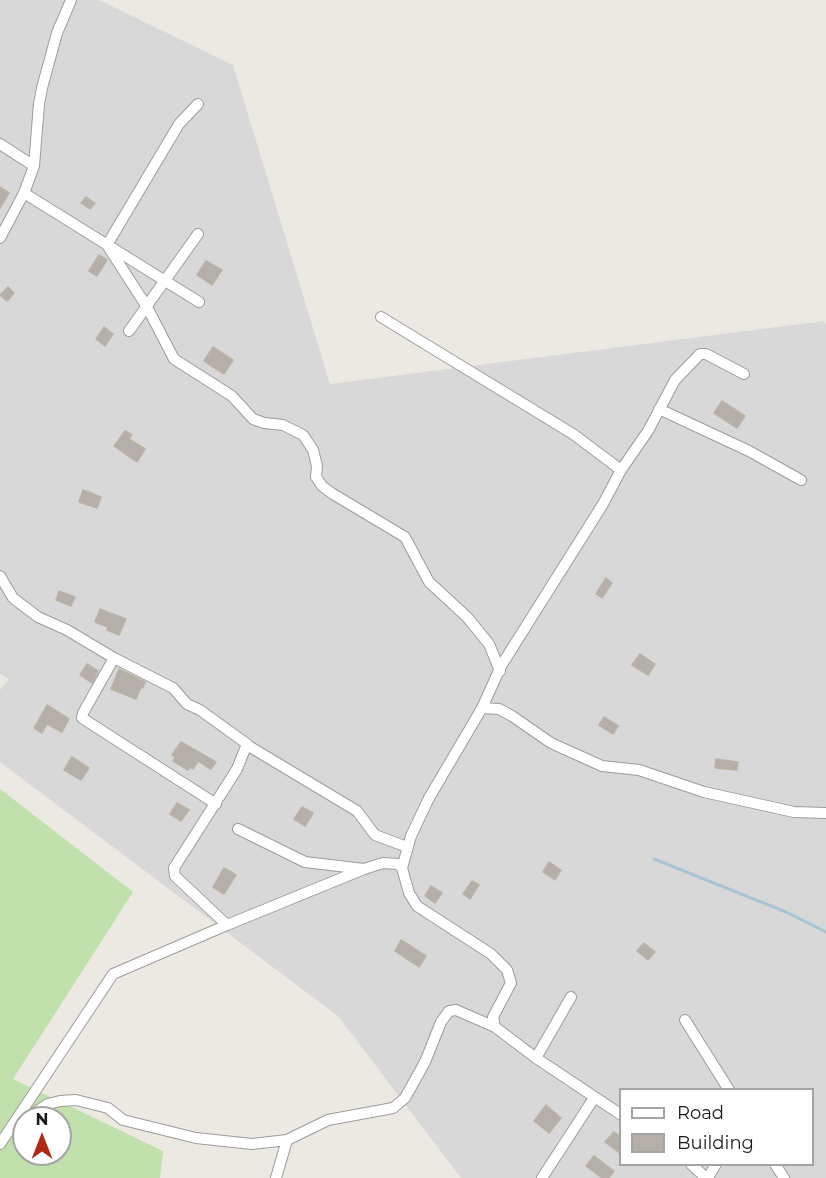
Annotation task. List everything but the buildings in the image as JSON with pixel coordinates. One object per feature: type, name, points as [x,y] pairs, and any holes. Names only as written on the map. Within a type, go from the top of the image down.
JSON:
[{"type":"street","points":[[0,238],[24,193],[34,166],[42,88],[57,33],[71,1]]},
{"type":"street","points":[[107,245],[179,124],[198,104]]},
{"type":"street","points":[[0,144],[34,166]]},
{"type":"street","points":[[24,193],[199,302]]},
{"type":"street","points":[[129,331],[198,234]]},
{"type":"street","points":[[107,245],[147,307],[174,359],[232,396],[253,418],[264,423],[283,425],[303,435],[313,450],[317,466],[316,477],[322,486],[405,537],[429,582],[467,616],[489,644],[500,671]]},
{"type":"street","points":[[381,317],[573,434],[621,470]]},
{"type":"street","points":[[495,1027],[493,1017],[511,983],[507,970],[491,954],[417,906],[409,893],[402,868],[411,836],[444,770],[482,708],[500,671],[603,504],[621,470],[648,431],[675,380],[700,354],[706,354],[744,374]]},
{"type":"street","points":[[659,409],[748,450],[801,480]]},
{"type":"street","points":[[0,576],[13,598]]},
{"type":"street","points":[[0,590],[38,617],[67,630],[114,658],[173,688],[187,704],[237,735],[245,741],[247,746],[357,811],[375,835],[407,847]]},
{"type":"street","points":[[114,658],[82,718],[216,804]]},
{"type":"street","points":[[482,708],[499,710],[512,716],[551,743],[602,766],[639,770],[704,792],[794,812],[826,813]]},
{"type":"street","points":[[227,925],[175,876],[174,868],[237,769],[247,746]]},
{"type":"street","points":[[238,829],[305,862],[364,869]]},
{"type":"street","points":[[26,1106],[113,974],[364,869],[391,863],[398,864],[402,868]]},
{"type":"street","points":[[536,1058],[571,997]]},
{"type":"street","points":[[45,1106],[60,1101],[76,1100],[108,1108],[123,1120],[134,1124],[196,1138],[252,1144],[287,1140],[328,1120],[393,1108],[405,1098],[425,1062],[441,1022],[449,1011],[456,1010],[495,1027],[536,1058],[619,1113]]},
{"type":"street","points":[[685,1020],[728,1088]]},
{"type":"street","points":[[542,1178],[594,1098]]},
{"type":"street","points":[[0,1144],[12,1127]]},
{"type":"street","points":[[276,1178],[287,1140]]},
{"type":"street","points":[[693,1166],[707,1178]]},
{"type":"shaded area","points":[[0,0],[99,0],[233,65],[330,384],[824,321],[826,324],[826,1178],[461,1178],[338,1016],[0,762],[0,690],[9,679],[0,674]]},
{"type":"green space","points":[[0,789],[133,892],[13,1079],[69,1106],[12,1106],[12,1166],[72,1166],[72,1107],[163,1151],[160,1178],[0,1178]]},
{"type":"waterway","points":[[654,859],[786,912],[826,932]]}]
